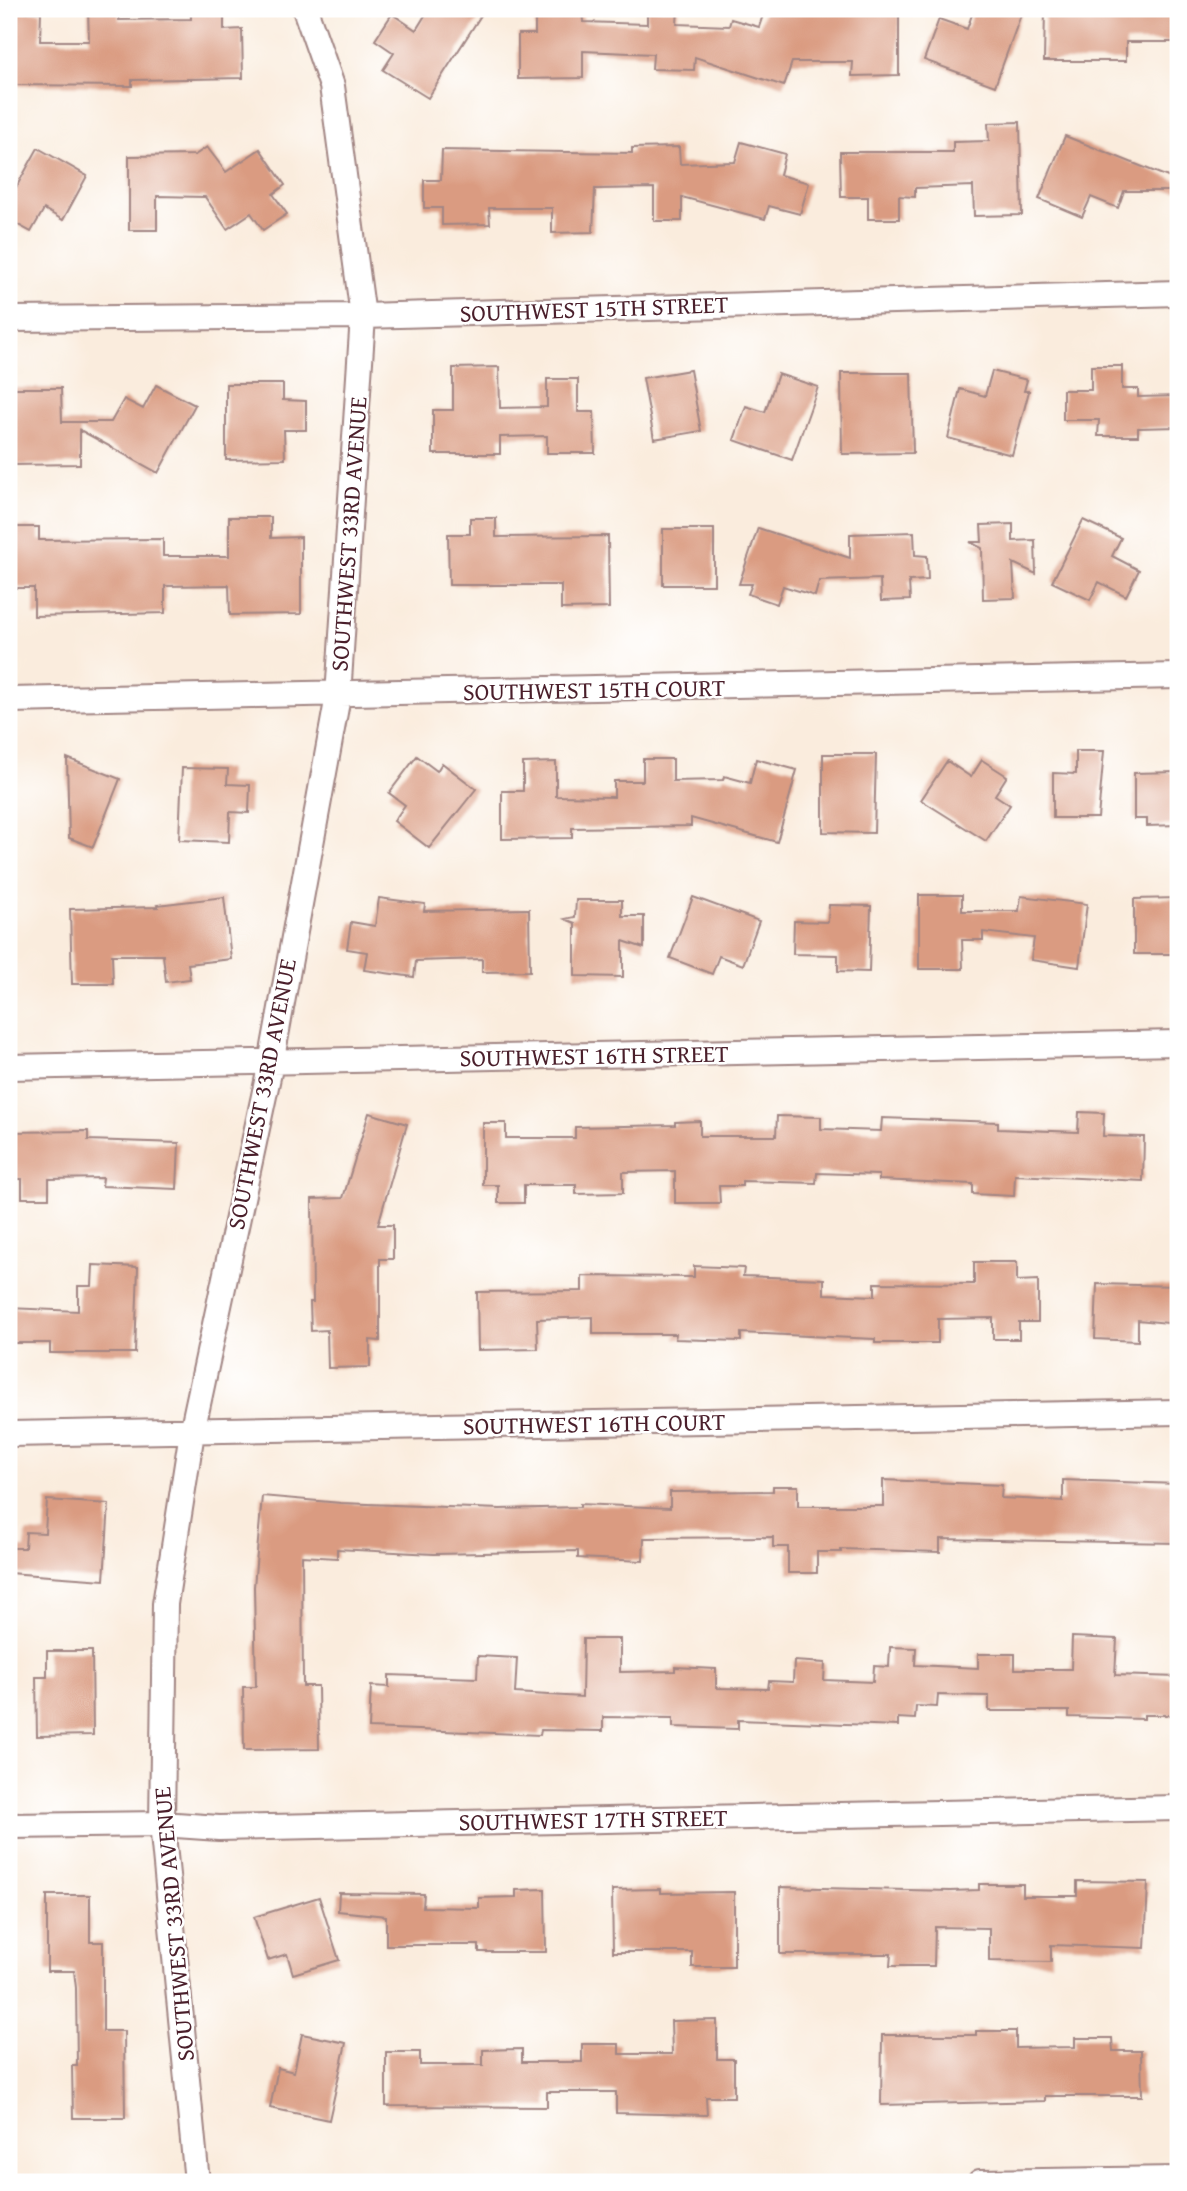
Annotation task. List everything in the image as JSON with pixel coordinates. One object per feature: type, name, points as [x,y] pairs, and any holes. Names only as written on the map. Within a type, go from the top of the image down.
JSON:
[{"type":"street","name":"SOUTHWEST 33RD AVENUE","points":[[197,2182],[162,1824],[165,1604],[192,1432],[271,1063],[338,695],[363,316],[332,86],[305,9]]},
{"type":"street","name":"SOUTHWEST 15TH STREET","points":[[9,319],[363,316],[1178,293]]},
{"type":"street","name":"SOUTHWEST 15TH COURT","points":[[9,700],[1178,676]]},
{"type":"street","name":"SOUTHWEST 16TH STREET","points":[[9,1067],[1178,1043]]},
{"type":"street","name":"SOUTHWEST 16TH COURT","points":[[9,1434],[1178,1412]]},
{"type":"street","name":"SOUTHWEST 17TH STREET","points":[[9,1826],[162,1824],[233,1827],[1178,1808]]},
{"type":"street","points":[[981,2182],[1178,2179]]},
{"type":"building","points":[[191,9],[224,9],[224,30],[242,29],[243,78],[132,80],[132,86],[9,85],[9,11],[41,12],[40,41],[89,41],[88,10],[119,10],[119,20],[191,19]]},
{"type":"building","points":[[429,9],[485,9],[428,98],[383,70],[394,53],[375,40],[392,14],[416,30]]},
{"type":"building","points":[[535,9],[582,9],[583,22],[647,24],[647,9],[678,9],[677,24],[729,26],[731,19],[759,27],[765,9],[899,9],[899,75],[852,76],[853,62],[792,62],[784,86],[695,57],[694,70],[652,69],[653,54],[583,51],[583,78],[518,79],[518,34],[535,34]]},
{"type":"building","points":[[974,9],[1023,9],[995,86],[924,60],[939,19],[967,29]]},
{"type":"building","points":[[1045,9],[1178,9],[1178,42],[1126,42],[1126,61],[1044,61]]},
{"type":"building","points":[[1020,122],[1022,215],[974,216],[973,186],[915,188],[915,197],[899,196],[899,219],[868,219],[868,197],[841,197],[840,152],[953,152],[953,142],[989,141],[988,123]]},
{"type":"building","points":[[1065,136],[1178,181],[1178,191],[1124,191],[1118,208],[1091,197],[1082,217],[1039,199]]},
{"type":"building","points":[[741,142],[785,154],[780,175],[809,183],[800,214],[769,206],[765,219],[682,197],[682,221],[654,221],[654,188],[595,189],[593,232],[552,233],[552,208],[489,208],[490,224],[442,225],[442,208],[424,208],[424,180],[441,180],[442,150],[632,153],[632,148],[679,147],[680,164],[735,162]]},
{"type":"building","points":[[207,147],[226,172],[260,149],[285,185],[273,194],[287,214],[263,230],[251,213],[227,229],[205,197],[157,196],[157,230],[129,230],[129,156],[195,155]]},
{"type":"building","points":[[38,148],[87,176],[63,220],[44,209],[31,232],[9,220],[9,200]]},
{"type":"building","points":[[1091,366],[1122,366],[1122,389],[1138,389],[1138,397],[1178,396],[1178,427],[1138,428],[1138,436],[1098,436],[1099,420],[1063,420],[1063,390],[1091,390]]},
{"type":"building","points":[[499,367],[500,408],[547,407],[547,379],[578,379],[578,412],[594,412],[595,453],[547,453],[547,436],[500,437],[500,454],[433,454],[433,410],[453,410],[453,368]]},
{"type":"building","points":[[690,370],[701,431],[654,439],[643,378]]},
{"type":"building","points":[[992,371],[1027,380],[1024,391],[1029,391],[1012,455],[948,438],[960,389],[985,396]]},
{"type":"building","points":[[841,373],[911,373],[913,453],[842,454]]},
{"type":"building","points":[[778,374],[818,387],[792,460],[734,440],[746,406],[765,412]]},
{"type":"building","points":[[226,384],[283,384],[283,400],[306,401],[306,430],[284,430],[285,459],[226,460]]},
{"type":"building","points":[[156,385],[195,405],[158,473],[80,430],[80,464],[12,465],[11,388],[61,388],[62,422],[111,422],[124,399],[143,409]]},
{"type":"building","points":[[229,517],[271,517],[271,538],[301,537],[301,614],[230,615],[229,585],[165,586],[165,613],[34,616],[34,588],[10,588],[10,527],[39,527],[39,540],[163,539],[163,556],[229,556]]},
{"type":"building","points":[[470,518],[496,518],[496,537],[608,536],[609,608],[561,609],[561,585],[449,585],[448,534],[470,534]]},
{"type":"building","points":[[1083,520],[1121,538],[1112,556],[1139,570],[1126,596],[1099,582],[1090,600],[1052,582]]},
{"type":"building","points":[[1013,524],[1013,541],[1035,540],[1036,574],[1013,563],[1015,598],[983,599],[982,548],[970,542],[982,542],[981,525]]},
{"type":"building","points":[[758,528],[850,558],[850,534],[914,532],[915,555],[927,556],[928,580],[909,581],[910,600],[881,601],[880,579],[819,581],[815,596],[783,586],[777,604],[748,594],[752,584],[739,584]]},
{"type":"building","points":[[663,529],[714,529],[714,585],[663,585]]},
{"type":"building","points":[[1076,751],[1104,751],[1098,818],[1053,818],[1053,773],[1076,774]]},
{"type":"building","points":[[823,754],[876,754],[874,833],[823,832]]},
{"type":"building","points":[[417,756],[437,771],[442,763],[476,789],[429,848],[394,821],[405,805],[389,793]]},
{"type":"building","points":[[67,758],[120,779],[93,847],[69,838]]},
{"type":"building","points":[[643,759],[673,759],[673,781],[723,780],[724,776],[750,783],[756,759],[797,770],[777,842],[691,818],[691,826],[572,828],[572,838],[502,839],[502,791],[523,791],[523,763],[556,762],[556,796],[614,797],[614,781],[643,781]]},
{"type":"building","points":[[982,760],[1007,776],[995,795],[1010,805],[986,841],[921,800],[947,761],[971,777]]},
{"type":"building","points":[[182,768],[228,769],[227,784],[250,785],[249,813],[230,812],[229,842],[179,840]]},
{"type":"building","points":[[1178,772],[1178,825],[1147,826],[1147,819],[1134,819],[1134,773]]},
{"type":"building","points":[[919,895],[962,895],[962,911],[1019,911],[1021,896],[1087,904],[1079,967],[1031,960],[1034,938],[983,932],[983,940],[962,940],[963,969],[919,969]]},
{"type":"building","points":[[224,897],[231,959],[188,964],[190,979],[166,982],[163,955],[112,955],[113,984],[72,984],[70,909],[158,907],[157,905]]},
{"type":"building","points":[[693,897],[759,921],[743,965],[719,956],[712,974],[670,958]]},
{"type":"building","points":[[379,898],[425,904],[424,911],[529,909],[530,971],[482,972],[482,959],[416,961],[414,977],[364,970],[367,952],[347,949],[351,922],[375,926]]},
{"type":"building","points":[[1178,898],[1178,954],[1134,954],[1134,899]]},
{"type":"building","points":[[576,900],[622,900],[622,916],[644,916],[644,948],[623,941],[623,977],[575,976],[575,923],[565,919],[575,917]]},
{"type":"building","points":[[829,905],[871,906],[869,972],[838,971],[838,955],[793,954],[794,921],[828,922]]},
{"type":"building","points":[[1079,1112],[1104,1113],[1103,1136],[1144,1137],[1143,1181],[1015,1175],[1014,1196],[973,1194],[973,1184],[879,1180],[879,1175],[817,1173],[816,1183],[742,1181],[742,1186],[719,1186],[720,1203],[675,1203],[675,1171],[623,1172],[623,1193],[576,1194],[576,1185],[524,1185],[524,1203],[498,1203],[498,1185],[483,1185],[483,1123],[506,1123],[506,1138],[575,1138],[575,1127],[675,1125],[675,1122],[700,1121],[700,1136],[776,1136],[777,1116],[821,1117],[821,1129],[881,1131],[882,1118],[998,1122],[998,1129],[1078,1132]]},
{"type":"building","points":[[369,1113],[407,1124],[378,1225],[393,1225],[393,1259],[380,1259],[380,1341],[370,1340],[370,1367],[328,1368],[327,1330],[311,1331],[312,1199],[343,1198]]},
{"type":"building","points":[[88,1131],[88,1140],[179,1143],[177,1189],[102,1186],[103,1178],[49,1179],[49,1198],[22,1198],[22,1179],[9,1179],[9,1132]]},
{"type":"building","points":[[974,1262],[1017,1262],[1017,1281],[1038,1280],[1038,1322],[1019,1322],[1019,1339],[993,1339],[993,1318],[938,1319],[938,1343],[875,1343],[875,1339],[741,1333],[741,1341],[675,1339],[676,1334],[593,1334],[593,1317],[537,1319],[538,1349],[478,1350],[477,1292],[582,1291],[582,1276],[694,1277],[694,1266],[744,1268],[743,1276],[824,1279],[824,1294],[875,1296],[875,1283],[974,1284]]},
{"type":"building","points":[[93,1265],[138,1267],[135,1353],[50,1353],[50,1343],[9,1343],[9,1308],[78,1311],[78,1286],[92,1286]]},
{"type":"building","points":[[1097,1284],[1178,1286],[1178,1324],[1138,1320],[1138,1341],[1095,1339]]},
{"type":"building","points":[[883,1480],[1002,1485],[1001,1498],[1063,1501],[1063,1480],[1178,1484],[1178,1543],[940,1539],[940,1552],[841,1549],[841,1552],[817,1552],[817,1573],[788,1573],[788,1547],[773,1547],[773,1537],[644,1538],[643,1561],[578,1558],[578,1551],[434,1554],[337,1549],[337,1558],[302,1556],[303,1686],[318,1686],[319,1749],[244,1750],[243,1687],[256,1687],[254,1587],[262,1496],[341,1503],[500,1509],[580,1507],[580,1504],[670,1508],[670,1492],[773,1491],[773,1486],[798,1486],[798,1506],[883,1506]]},
{"type":"building","points":[[47,1500],[109,1504],[104,1580],[9,1573],[9,1548],[25,1548],[26,1532],[45,1533]]},
{"type":"building","points":[[1072,1637],[1117,1639],[1115,1675],[1178,1677],[1178,1715],[1144,1715],[1144,1719],[1069,1717],[1069,1711],[989,1711],[989,1696],[938,1695],[937,1707],[916,1706],[915,1719],[898,1718],[898,1726],[738,1720],[738,1729],[673,1727],[673,1718],[603,1717],[603,1731],[541,1730],[540,1735],[369,1728],[371,1686],[389,1687],[389,1675],[477,1678],[478,1656],[517,1658],[515,1693],[582,1697],[583,1639],[620,1639],[620,1672],[675,1671],[675,1667],[716,1669],[716,1688],[768,1689],[769,1681],[793,1682],[794,1661],[825,1663],[824,1680],[873,1682],[874,1666],[889,1667],[890,1647],[916,1648],[915,1665],[978,1668],[978,1654],[1015,1654],[1015,1669],[1071,1669]]},
{"type":"building","points":[[47,1651],[92,1651],[93,1735],[37,1736],[36,1677],[47,1677]]},
{"type":"building","points":[[1077,1881],[1148,1882],[1145,1948],[1051,1945],[1051,1962],[989,1961],[989,1928],[935,1927],[934,1966],[890,1966],[891,1954],[780,1954],[780,1887],[950,1891],[979,1890],[979,1884],[1023,1884],[1023,1896],[1077,1896]]},
{"type":"building","points":[[545,1889],[546,1952],[479,1952],[479,1945],[386,1945],[386,1916],[338,1911],[339,1893],[424,1894],[423,1907],[479,1908],[479,1898],[516,1897],[516,1890]]},
{"type":"building","points":[[660,1889],[660,1893],[734,1892],[734,1967],[692,1967],[692,1952],[613,1952],[612,1890]]},
{"type":"building","points":[[47,1895],[90,1895],[90,1942],[103,1942],[103,2031],[124,2031],[125,2118],[73,2118],[72,2066],[77,2066],[76,1988],[74,1971],[47,1971]]},
{"type":"building","points":[[319,1897],[339,1960],[293,1974],[287,1954],[268,1960],[254,1917]]},
{"type":"building","points":[[717,2020],[717,2059],[734,2059],[734,2097],[706,2097],[707,2115],[616,2113],[616,2092],[547,2092],[547,2107],[386,2106],[386,2052],[420,2052],[420,2065],[483,2065],[483,2050],[522,2049],[522,2062],[582,2062],[582,2044],[619,2044],[619,2054],[672,2054],[671,2021]]},
{"type":"building","points":[[976,2031],[1016,2031],[1016,2048],[1075,2047],[1075,2038],[1112,2038],[1113,2051],[1141,2051],[1142,2096],[1045,2096],[1045,2101],[881,2105],[882,2035],[976,2035]]},
{"type":"building","points":[[302,2034],[346,2043],[329,2120],[270,2108],[278,2068],[294,2072]]}]
